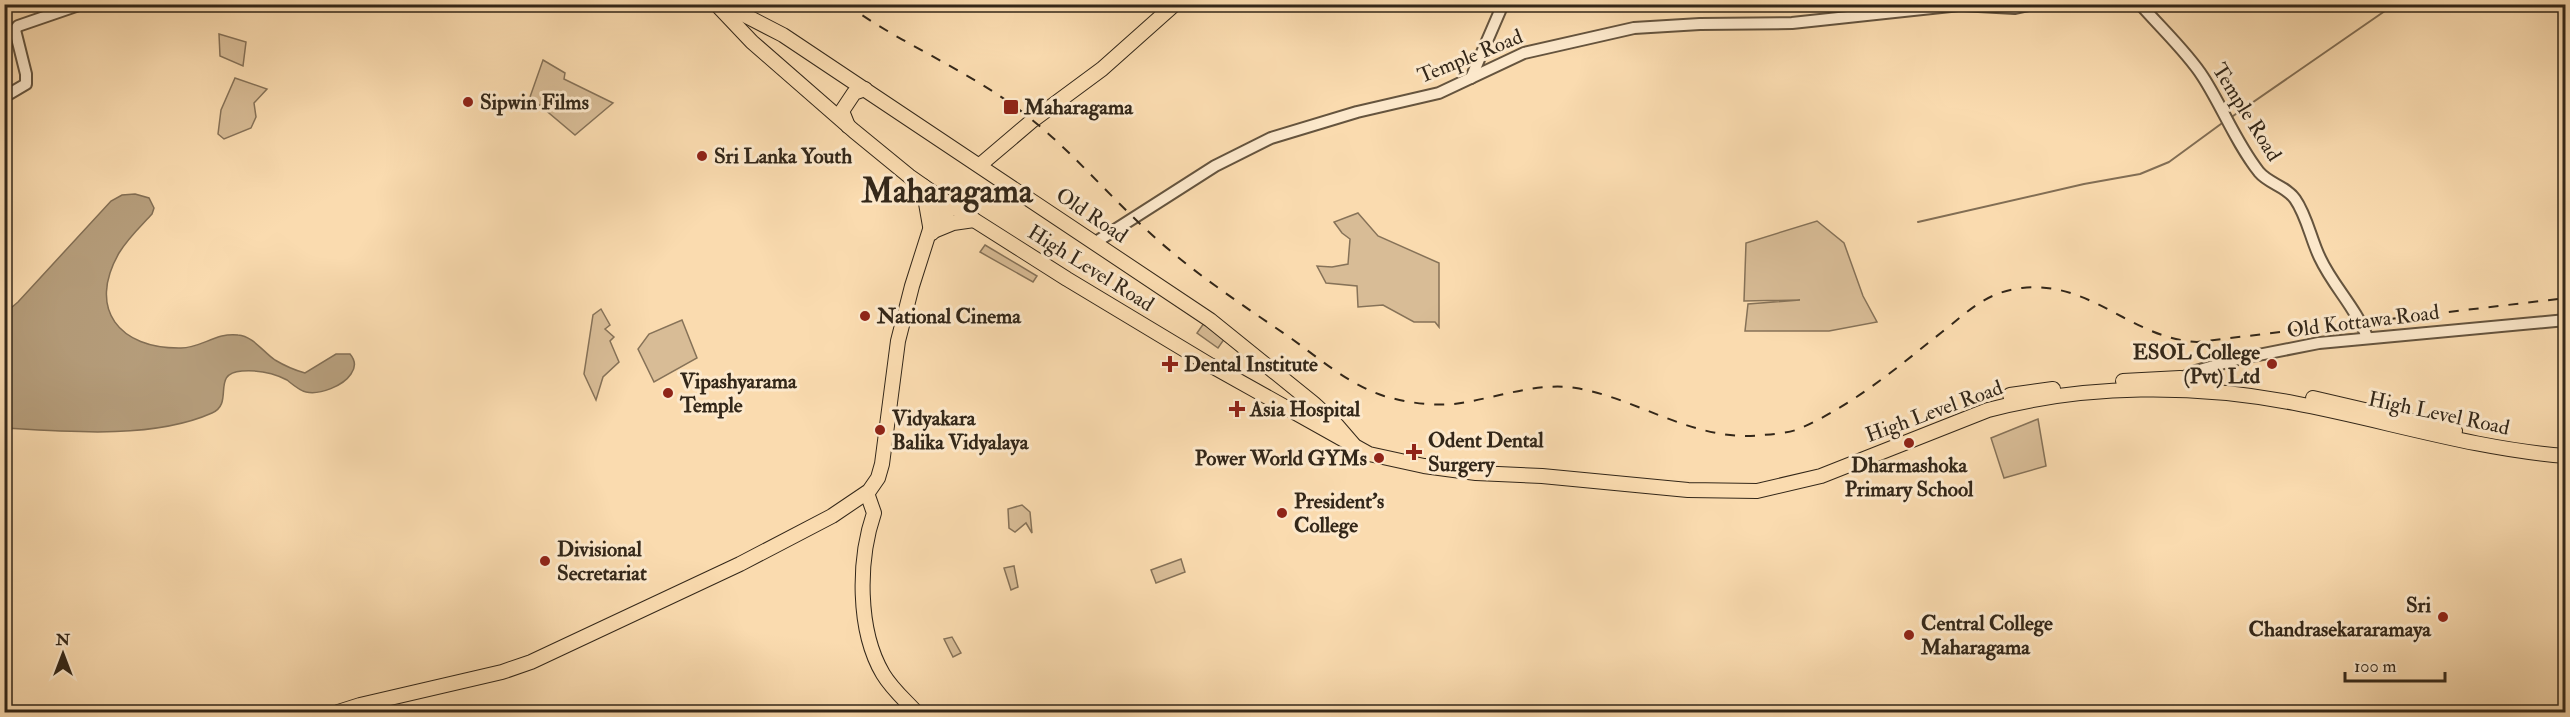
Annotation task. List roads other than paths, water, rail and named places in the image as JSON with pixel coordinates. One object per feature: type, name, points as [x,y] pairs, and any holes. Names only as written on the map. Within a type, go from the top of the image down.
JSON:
[{"type":"main road","name":"High Level Road","points":[[716,4],[752,42],[848,126],[940,198],[1067,279],[1302,418],[1356,448],[1379,457],[1424,466],[1542,469],[1689,483],[1756,482],[1822,466],[2009,396],[2109,382],[2178,384],[2296,395],[2472,434],[2565,448]]},
{"type":"main road","name":"Old Road","points":[[723,4],[783,35],[865,88],[1210,320],[1313,403],[1334,422],[1356,448]]},
{"type":"main road","points":[[980,165],[1033,120],[1102,69],[1175,4]]},
{"type":"main road","points":[[848,126],[842,111],[854,93],[865,88]]},
{"type":"main road","points":[[923,186],[932,231]]},
{"type":"main road","points":[[338,712],[360,709],[502,672],[531,662],[740,564],[867,493],[878,478],[882,464],[898,341],[912,286],[932,231],[940,198]]},
{"type":"main road","points":[[932,231],[952,206]]},
{"type":"main road","points":[[932,231],[953,223],[974,220]]},
{"type":"main road","name":"High Level Road","points":[[2178,384],[2278,400],[2464,442],[2565,456]]},
{"type":"main road","points":[[1302,418],[1312,415],[1313,403]]},
{"type":"main road","points":[[867,493],[874,513],[869,528],[863,574],[865,611],[872,649],[882,673],[916,712]]},
{"type":"main road","points":[[854,502],[869,528]]},
{"type":"street","points":[[4,97],[26,84],[26,74],[15,30],[18,26],[82,4]]},
{"type":"street","points":[[1471,78],[1503,4]]},
{"type":"street","name":"Temple Road","points":[[1096,242],[1215,166],[1271,138],[1357,112],[1439,93],[1524,53],[1634,28],[1700,24],[1792,23],[1960,5],[2015,8],[2033,4]]},
{"type":"street","name":"Temple Road","points":[[2140,4],[2202,75],[2244,150],[2260,173],[2270,182],[2287,190],[2296,200],[2320,258],[2335,286],[2362,323],[2367,337]]},
{"type":"street","name":"Old Kottawa Road","points":[[2178,384],[2196,371],[2238,359],[2319,343],[2565,320]]},
{"type":"waterway","points":[[2233,116],[2395,4]]},
{"type":"waterway","points":[[1918,222],[2084,184],[2140,174],[2169,162],[2225,121]]},
{"type":"railway","points":[[846,4],[892,34],[963,73],[1009,102],[1048,133],[1143,227],[1224,292],[1348,379],[1384,396],[1412,402],[1451,404],[1547,387],[1576,388],[1623,401],[1668,419],[1714,433],[1738,436],[1772,434],[1797,430],[1839,408],[1892,372],[1979,304],[2009,290],[2047,288],[2069,293],[2091,301],[2152,331],[2197,342],[2566,298]]},
{"type":"place","name":"Sipwin Films","points":[[468,102]]},
{"type":"place","name":"Maharagama","points":[[1011,107]]},
{"type":"place","name":"Sri Lanka Youth","points":[[702,156]]},
{"type":"place","name":"National Cinema","points":[[865,316]]},
{"type":"place","name":"Dental Institute","points":[[1170,364]]},
{"type":"place","name":"ESOL College (Pvt) Ltd","points":[[2272,364]]},
{"type":"place","name":"Vipashyarama Temple","points":[[668,393]]},
{"type":"place","name":"Asia Hospital","points":[[1237,409]]},
{"type":"place","name":"Vidyakara Balika Vidyalaya","points":[[880,430]]},
{"type":"place","name":"Dharmashoka Primary School","points":[[1909,443]]},
{"type":"place","name":"Odent Dental Surgery","points":[[1414,452]]},
{"type":"place","name":"Power World GYMs","points":[[1379,458]]},
{"type":"place","name":"President's College","points":[[1282,513]]},
{"type":"place","name":"Divisional Secretariat","points":[[545,561]]},
{"type":"place","name":"Sri Chandrasekararamaya","points":[[2443,617]]},
{"type":"place","name":"Central College Maharagama","points":[[1909,635]]},
{"type":"district","name":"Maharagama","points":[[947,190]]}]
